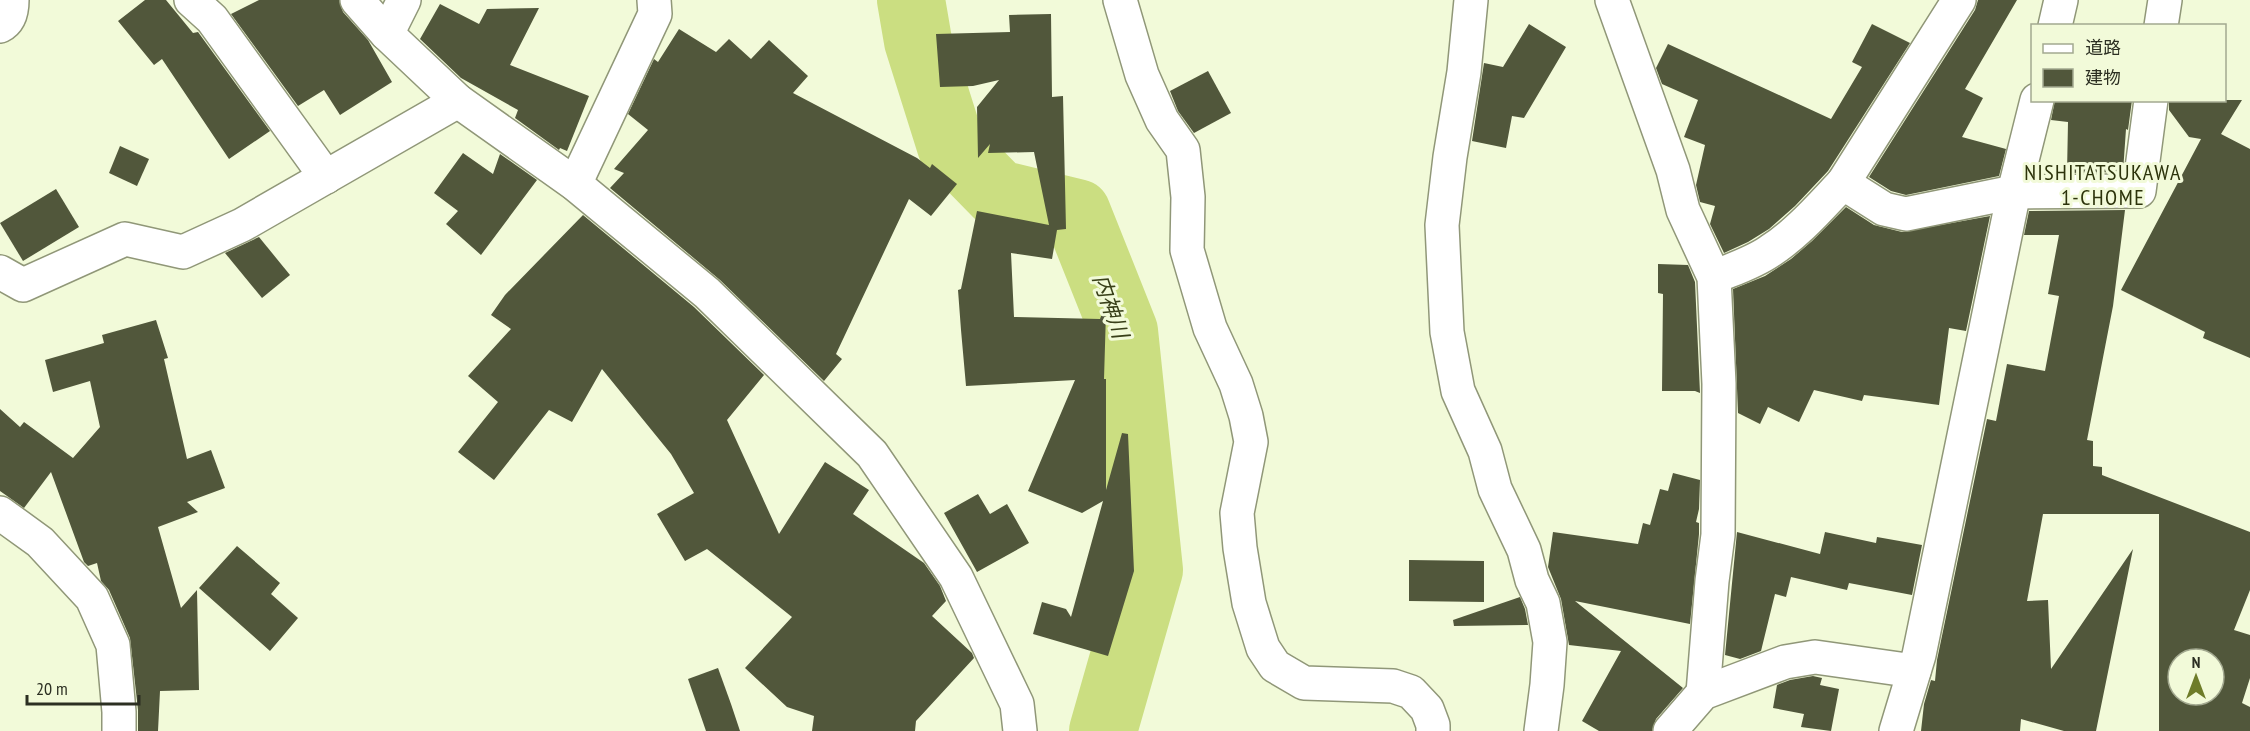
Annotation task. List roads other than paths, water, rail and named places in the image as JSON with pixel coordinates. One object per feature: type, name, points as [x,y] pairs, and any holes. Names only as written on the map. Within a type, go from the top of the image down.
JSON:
[{"type":"street","points":[[0,26],[6,24],[12,10],[12,0]]},
{"type":"street","points":[[191,0],[212,19],[326,177]]},
{"type":"street","points":[[357,0],[387,33],[458,101],[575,184],[708,293],[872,454],[956,577],[1017,704],[1020,731]]},
{"type":"street","points":[[387,33],[404,0]]},
{"type":"street","points":[[575,184],[655,14],[654,0]]},
{"type":"street","points":[[1120,0],[1142,75],[1162,120],[1183,150],[1188,197],[1187,250],[1210,328],[1236,384],[1246,416],[1251,442],[1238,513],[1239,537],[1249,603],[1263,648],[1275,666],[1304,683],[1393,686],[1411,692],[1427,709],[1433,731]]},
{"type":"street","points":[[1471,0],[1464,72],[1442,225],[1447,332],[1458,391],[1485,450],[1495,489],[1524,550],[1532,580],[1543,603],[1550,642],[1541,731]]},
{"type":"street","points":[[1612,0],[1673,170],[1683,210],[1714,277],[1719,384],[1718,535],[1703,693]]},
{"type":"street","points":[[1714,277],[1746,265],[1770,252],[1794,233],[1843,183],[1959,0]]},
{"type":"street","points":[[2055,24],[2061,0]]},
{"type":"street","points":[[2160,24],[2165,0]]},
{"type":"street","points":[[8,282],[125,239],[183,252],[242,225],[458,101]]},
{"type":"street","points":[[1896,731],[1919,655],[2014,192],[2036,102]]},
{"type":"street","points":[[1843,183],[1884,209],[1906,214],[2014,192],[2139,191],[2151,102]]},
{"type":"street","points":[[0,513],[40,542],[92,598],[113,645],[119,712],[118,731]]},
{"type":"street","points":[[1670,731],[1703,693],[1785,662],[1815,657],[1914,671]]},
{"type":"waterway","name":"内神川","points":[[911,0],[918,41],[951,146],[998,194],[1077,213],[1124,331],[1149,570],[1103,731]]},
{"type":"district","name":"NISHITATSUKAWA 1-CHOME","points":[[2103,184]]}]
